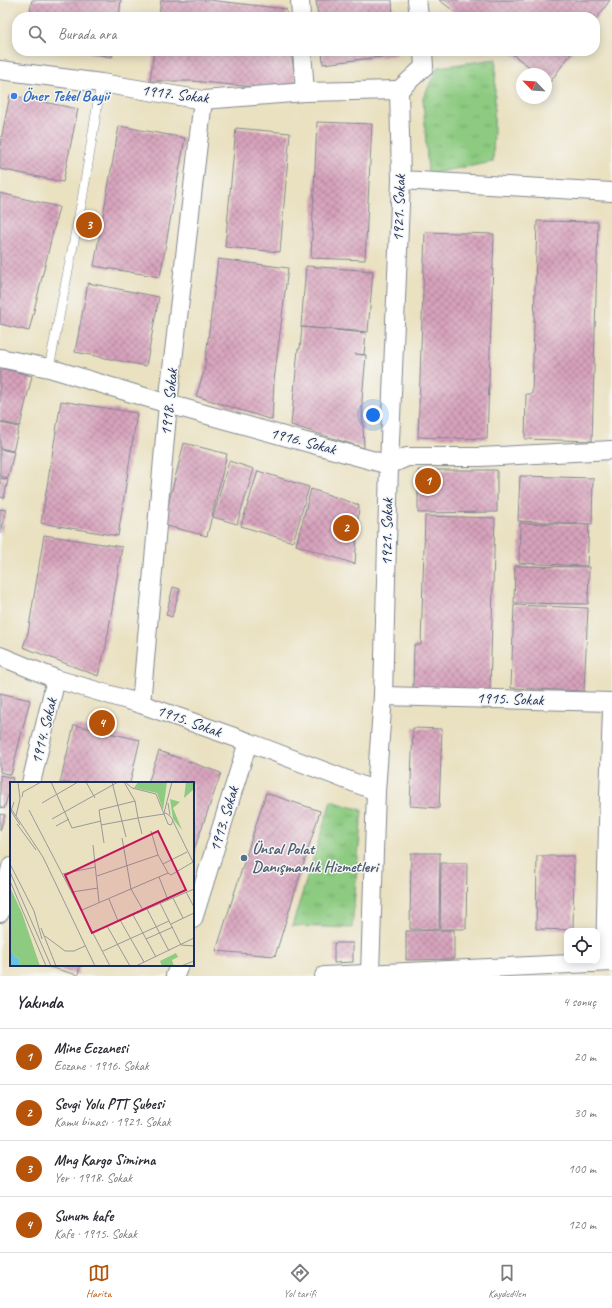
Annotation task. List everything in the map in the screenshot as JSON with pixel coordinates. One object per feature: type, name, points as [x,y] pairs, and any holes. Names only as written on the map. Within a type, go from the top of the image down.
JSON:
[{"type":"street","points":[[300,0],[301,12]]},
{"type":"street","points":[[417,0],[418,12]]},
{"type":"street","points":[[302,56],[305,92]]},
{"type":"street","points":[[399,90],[424,67],[423,56]]},
{"type":"street","name":"1917. Sokak","points":[[0,70],[101,83],[203,100],[305,92],[399,90]]},
{"type":"street","name":"1921. Sokak","points":[[370,973],[376,791],[383,696],[389,465],[401,180],[399,90]]},
{"type":"street","name":"1918. Sokak","points":[[141,704],[168,404],[203,100]]},
{"type":"street","points":[[401,180],[612,192]]},
{"type":"street","name":"1916. Sokak","points":[[0,358],[49,368],[168,404],[389,465]]},
{"type":"street","points":[[389,465],[407,457],[480,457],[612,450]]},
{"type":"street","name":"1915. Sokak","points":[[0,656],[56,679],[141,704],[248,742],[376,791]]},
{"type":"street","name":"1914. Sokak","points":[[31,782],[56,679]]},
{"type":"street","name":"1915. Sokak","points":[[383,696],[612,702]]},
{"type":"street","points":[[324,976],[609,962],[612,711]]},
{"type":"street","name":"1913. Sokak","points":[[194,916],[248,742]]},
{"type":"street","points":[[0,913],[10,871]]},
{"type":"street","points":[[175,976],[179,966]]},
{"type":"lane","points":[[49,368],[82,200],[101,83]]},
{"type":"green space","points":[[496,59],[493,162],[428,174],[423,98],[438,67]]},
{"type":"green space","points":[[331,801],[362,810],[352,928],[292,926]]},
{"type":"building","points":[[32,0],[121,0],[120,12],[30,12]]},
{"type":"building","points":[[161,0],[209,0],[286,9],[286,12],[160,12]]},
{"type":"building","points":[[316,0],[392,0],[393,12],[317,12]]},
{"type":"building","points":[[439,0],[610,0],[600,14],[600,12],[455,12]]},
{"type":"building","points":[[153,56],[292,56],[296,83],[253,87],[192,81],[150,81]]},
{"type":"building","points":[[322,56],[389,56],[323,64]]},
{"type":"building","points":[[515,56],[569,56],[552,79],[552,68],[531,68]]},
{"type":"building","points":[[10,95],[78,109],[63,182],[0,169],[0,145]]},
{"type":"building","points":[[317,122],[372,124],[365,260],[311,258]]},
{"type":"building","points":[[119,126],[185,138],[160,277],[94,266]]},
{"type":"building","points":[[236,128],[290,133],[280,252],[225,247]]},
{"type":"building","points":[[0,193],[59,207],[29,331],[0,324]]},
{"type":"building","points":[[537,221],[598,222],[592,441],[525,439],[526,394],[532,394]]},
{"type":"building","points":[[425,232],[494,234],[487,439],[418,437]]},
{"type":"building","points":[[218,259],[288,268],[274,381],[272,420],[196,396],[204,372]]},
{"type":"building","points":[[306,266],[373,271],[368,332],[301,327]]},
{"type":"building","points":[[88,283],[159,297],[146,366],[75,352]]},
{"type":"building","points":[[302,327],[366,333],[364,355],[366,355],[362,400],[364,448],[291,425],[298,349],[300,349]]},
{"type":"building","points":[[0,368],[32,376],[20,426],[0,422]]},
{"type":"building","points":[[61,401],[137,413],[118,536],[41,523]]},
{"type":"building","points":[[0,423],[19,427],[13,451],[0,448]]},
{"type":"building","points":[[184,443],[227,454],[207,536],[163,525]]},
{"type":"building","points":[[0,449],[14,452],[8,478],[0,476]]},
{"type":"building","points":[[229,461],[254,469],[237,524],[213,517]]},
{"type":"building","points":[[418,470],[497,470],[497,512],[418,513]]},
{"type":"building","points":[[258,471],[309,487],[293,542],[241,526]]},
{"type":"building","points":[[520,476],[593,478],[592,524],[518,521]]},
{"type":"building","points":[[0,478],[8,480],[4,498],[0,497]]},
{"type":"building","points":[[311,489],[359,505],[355,564],[296,545]]},
{"type":"building","points":[[0,509],[6,510],[1,533],[0,533]]},
{"type":"building","points":[[425,516],[495,518],[490,690],[413,689],[414,645],[421,645]]},
{"type":"building","points":[[520,523],[589,525],[587,566],[519,563]]},
{"type":"building","points":[[44,535],[122,547],[106,646],[98,676],[23,647],[28,633]]},
{"type":"building","points":[[515,566],[589,567],[588,604],[514,603]]},
{"type":"building","points":[[173,587],[180,589],[172,617],[166,615]]},
{"type":"building","points":[[514,605],[588,608],[584,691],[511,688]]},
{"type":"building","points":[[0,693],[30,700],[11,775],[0,772]]},
{"type":"building","points":[[74,725],[140,740],[130,782],[60,782]]},
{"type":"building","points":[[413,728],[442,729],[439,808],[410,806]]},
{"type":"building","points":[[159,751],[221,773],[194,850],[194,782],[148,782]]},
{"type":"building","points":[[0,775],[13,778],[12,782],[10,782],[10,788],[4,809],[0,807]]},
{"type":"building","points":[[266,793],[320,811],[275,956],[216,951]]},
{"type":"building","points":[[0,814],[5,815],[0,831]]},
{"type":"building","points":[[411,853],[440,853],[439,929],[410,929]]},
{"type":"building","points":[[537,856],[574,856],[573,928],[564,928],[564,930],[536,929]]},
{"type":"building","points":[[441,863],[467,863],[466,929],[440,929]]},
{"type":"building","points":[[454,930],[454,959],[406,960],[406,931]]},
{"type":"building","points":[[334,943],[353,943],[353,962],[334,963]]},
{"type":"building","points":[[45,966],[80,966],[78,975]]},
{"type":"place","name":"Öner Tekel Bayii","points":[[14,96]]},
{"type":"place","name":"Mng Kargo Simirna","points":[[89,225]]},
{"type":"place","name":"Mine Eczanesi","points":[[428,481]]},
{"type":"place","name":"Sevgi Yolu PTT Şubesi","points":[[346,528]]},
{"type":"place","name":"Sunum kafe","points":[[102,723]]},
{"type":"place","name":"Ünsal Polat Danışmanlık Hizmetleri","points":[[244,858]]}]
